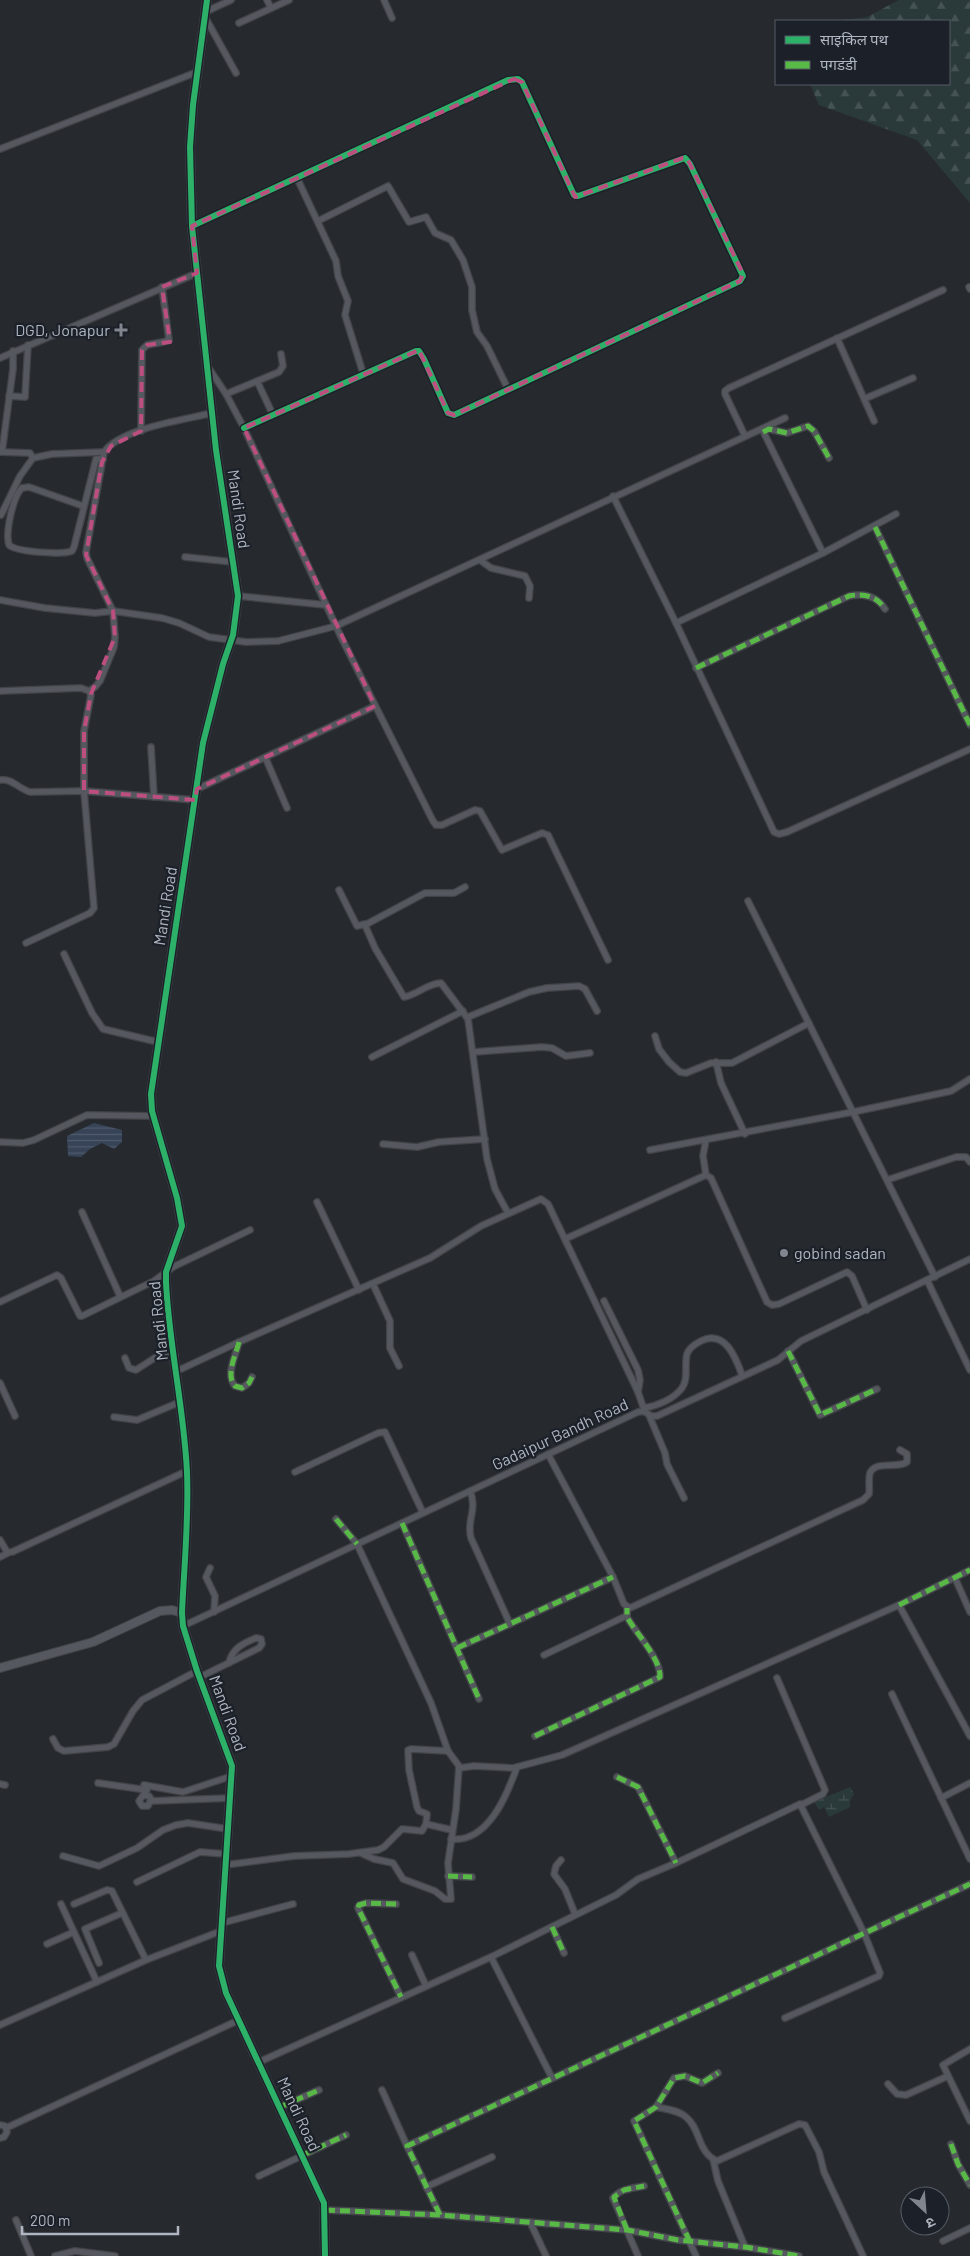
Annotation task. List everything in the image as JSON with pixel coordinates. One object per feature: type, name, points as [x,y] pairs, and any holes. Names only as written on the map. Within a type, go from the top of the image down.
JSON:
[{"type":"street","name":"Mandi Road","points":[[207,0],[197,72],[190,147],[192,226],[212,414],[238,596],[231,641],[223,664],[203,743],[151,1094],[154,1116],[177,1198],[182,1226],[166,1272],[167,1302],[178,1371],[187,1471],[187,1518],[182,1613],[184,1626],[199,1674],[230,1755],[232,1776],[221,1927],[220,1975],[238,2020],[303,2155],[326,2210],[326,2256]]},
{"type":"street","points":[[232,0],[205,14],[236,73]]},
{"type":"street","points":[[267,0],[271,8]]},
{"type":"street","points":[[239,23],[290,0]]},
{"type":"street","points":[[384,0],[392,18]]},
{"type":"street","points":[[0,149],[197,72]]},
{"type":"street","points":[[192,226],[374,140],[514,79],[522,82],[575,196],[683,158],[688,160],[743,274],[742,279],[451,416],[419,351],[364,373],[244,428]]},
{"type":"street","points":[[297,178],[336,261],[338,276],[348,298],[345,315],[364,373]]},
{"type":"street","points":[[318,221],[388,186],[409,222],[426,217],[435,233],[451,240],[463,260],[472,288],[472,310],[477,332],[487,346],[508,389]]},
{"type":"street","points":[[0,358],[197,273]]},
{"type":"street","points":[[141,431],[142,350],[147,345],[169,340],[162,287]]},
{"type":"street","points":[[746,436],[725,394],[726,390],[943,290]]},
{"type":"street","points":[[837,338],[874,421]]},
{"type":"street","points":[[9,396],[25,397],[28,345]]},
{"type":"street","points":[[13,351],[13,369],[1,452],[30,454],[33,458]]},
{"type":"street","points":[[226,394],[281,370],[283,366],[281,354]]},
{"type":"street","points":[[208,367],[226,394],[244,428],[336,626],[436,825],[442,825],[478,810],[482,812],[499,848],[502,850],[542,833],[548,835],[608,960]]},
{"type":"street","points":[[864,400],[913,378]]},
{"type":"street","points":[[257,381],[273,415]]},
{"type":"street","points":[[84,506],[29,487],[22,488],[16,496],[12,512],[7,536],[9,545],[11,548],[21,550],[64,553],[72,551],[84,506],[96,459],[104,456],[116,442],[141,431],[212,414]]},
{"type":"street","points":[[763,431],[785,418]]},
{"type":"street","points":[[0,600],[44,608],[95,613],[113,611],[170,620],[209,637],[231,641],[278,641],[336,626],[746,436],[769,429],[787,433],[808,426],[814,431],[829,458]]},
{"type":"street","points":[[763,431],[823,553]]},
{"type":"street","points":[[1,515],[20,476],[33,458],[52,454],[104,456]]},
{"type":"street","points":[[89,691],[100,681],[114,648],[113,611],[86,555],[104,456]]},
{"type":"street","points":[[614,496],[676,623],[768,822],[776,833],[787,832],[970,749]]},
{"type":"street","points":[[676,623],[823,553],[896,514]]},
{"type":"street","points":[[875,526],[970,725]]},
{"type":"street","points":[[186,558],[233,562]]},
{"type":"street","points":[[480,560],[491,568],[525,576],[530,586],[529,598]]},
{"type":"street","points":[[696,668],[849,596],[859,594],[874,598],[885,609]]},
{"type":"street","points":[[238,596],[326,605]]},
{"type":"street","points":[[0,691],[81,688],[89,691]]},
{"type":"street","points":[[26,943],[93,910],[84,791],[84,731],[91,698],[89,691]]},
{"type":"street","points":[[197,789],[266,759],[376,706]]},
{"type":"street","points":[[151,747],[154,797]]},
{"type":"street","points":[[266,759],[287,808]]},
{"type":"street","points":[[0,780],[7,780],[28,792],[84,791],[195,800]]},
{"type":"street","points":[[338,890],[357,926],[410,903],[425,893],[454,893],[465,887]]},
{"type":"street","points":[[748,901],[935,1276]]},
{"type":"street","points":[[365,924],[375,948],[404,996],[440,982],[446,986],[468,1017],[487,1159],[495,1189],[508,1213]]},
{"type":"street","points":[[64,954],[92,1013],[103,1029],[158,1042]]},
{"type":"street","points":[[468,1017],[529,992],[547,988],[579,986],[585,989],[597,1011]]},
{"type":"street","points":[[372,1057],[463,1011]]},
{"type":"street","points":[[655,1036],[661,1052],[680,1072],[686,1072],[716,1062],[732,1063],[808,1023]]},
{"type":"street","points":[[474,1052],[542,1047],[552,1048],[566,1056],[590,1053]]},
{"type":"street","points":[[716,1062],[721,1083],[745,1134]]},
{"type":"street","points":[[650,1150],[745,1134],[853,1112],[951,1090],[970,1079]]},
{"type":"street","points":[[0,1142],[34,1140],[87,1115],[154,1116]]},
{"type":"street","points":[[383,1144],[417,1147],[439,1142],[485,1139]]},
{"type":"street","points":[[706,1140],[703,1156],[706,1175],[710,1178],[767,1302],[775,1305],[779,1304],[847,1272],[852,1276],[867,1310]]},
{"type":"street","points":[[887,1180],[956,1157],[966,1157],[970,1162]]},
{"type":"street","points":[[565,1239],[706,1175]]},
{"type":"street","points":[[178,1371],[440,1253],[481,1226],[542,1200],[548,1204],[638,1392],[665,1453],[667,1464],[684,1498]]},
{"type":"street","points":[[317,1202],[359,1290]]},
{"type":"street","points":[[82,1212],[120,1296]]},
{"type":"street","points":[[0,1302],[56,1275],[60,1278],[80,1316],[154,1282],[166,1272],[250,1230]]},
{"type":"street","name":"Gadaipur Bandh Road","points":[[184,1626],[638,1412],[646,1412],[657,1416],[742,1375],[778,1360],[801,1341],[970,1260]]},
{"type":"street","points":[[927,1280],[970,1370]]},
{"type":"street","points":[[372,1284],[390,1321],[390,1348],[399,1366]]},
{"type":"street","points":[[604,1301],[638,1370],[640,1380],[638,1392]]},
{"type":"street","points":[[646,1412],[679,1391],[685,1382],[689,1351],[695,1345],[708,1339],[721,1341],[729,1347],[742,1375]]},
{"type":"street","points":[[239,1342],[231,1379],[235,1386],[242,1388],[252,1378]]},
{"type":"street","points":[[788,1351],[820,1415],[877,1389]]},
{"type":"street","points":[[125,1358],[129,1368],[136,1370],[156,1357],[175,1356]]},
{"type":"street","points":[[0,1383],[15,1416]]},
{"type":"street","points":[[114,1417],[137,1420],[180,1402]]},
{"type":"street","points":[[295,1472],[378,1433],[385,1432],[423,1512]]},
{"type":"street","points":[[627,1608],[639,1605],[863,1500],[869,1494],[870,1477],[873,1469],[907,1462],[907,1454],[900,1450]]},
{"type":"street","points":[[535,1736],[660,1677],[659,1670],[642,1637],[626,1616],[627,1608],[613,1577],[548,1454]]},
{"type":"street","points":[[0,1557],[187,1471]]},
{"type":"street","points":[[470,1492],[474,1505],[469,1528],[471,1538],[510,1624]]},
{"type":"street","points":[[336,1519],[357,1544],[430,1704],[448,1751],[459,1768],[448,1876],[451,1895],[449,1900],[433,1890],[404,1879],[393,1863],[374,1859],[361,1853]]},
{"type":"street","points":[[402,1523],[479,1698]]},
{"type":"street","points":[[0,1540],[8,1553]]},
{"type":"street","points":[[210,1568],[206,1577],[215,1596],[214,1612]]},
{"type":"street","points":[[459,1768],[474,1766],[517,1767],[562,1755],[900,1605],[970,1570]]},
{"type":"street","points":[[457,1648],[613,1577]]},
{"type":"street","points":[[955,1578],[970,1612]]},
{"type":"street","points":[[900,1605],[970,1736]]},
{"type":"street","points":[[0,1668],[93,1642],[160,1611],[172,1610],[182,1613]]},
{"type":"street","points":[[544,1655],[626,1616]]},
{"type":"street","points":[[53,1739],[59,1749],[64,1751],[111,1745],[118,1740],[130,1715],[142,1700],[199,1674],[229,1663],[260,1648],[262,1644],[261,1639],[256,1638],[238,1647],[230,1658],[229,1663]]},
{"type":"street","points":[[259,2062],[491,1957],[621,1893],[638,1879],[823,1794],[825,1790],[791,1715],[790,1706],[777,1678]]},
{"type":"street","points":[[892,1694],[970,1859]]},
{"type":"street","points":[[225,1865],[303,1855],[330,1856],[361,1853],[382,1848],[403,1829],[422,1831],[426,1824],[427,1814],[419,1811],[417,1807],[409,1770],[408,1750],[448,1751]]},
{"type":"street","points":[[451,1839],[463,1839],[472,1836],[490,1819],[506,1797],[517,1767]]},
{"type":"street","points":[[144,1785],[183,1792],[232,1776]]},
{"type":"street","points":[[617,1777],[638,1787],[676,1863]]},
{"type":"street","points":[[98,1783],[147,1790],[139,1801],[142,1806],[148,1806],[151,1800]]},
{"type":"street","points":[[941,1798],[970,1783]]},
{"type":"street","points":[[144,1795],[149,1796],[151,1800]]},
{"type":"street","points":[[151,1800],[231,1798]]},
{"type":"street","points":[[785,2018],[879,1976],[880,1971],[864,1933],[801,1805]]},
{"type":"street","points":[[63,1856],[99,1866],[137,1848],[163,1830],[176,1825],[188,1824],[228,1829]]},
{"type":"street","points":[[426,1824],[452,1830]]},
{"type":"street","points":[[137,1882],[200,1852],[226,1854]]},
{"type":"street","points":[[560,1860],[554,1874],[565,1889],[576,1914]]},
{"type":"street","points":[[448,1876],[472,1877]]},
{"type":"street","points":[[407,2146],[970,1884]]},
{"type":"street","points":[[74,1904],[107,1890],[112,1892],[146,1960]]},
{"type":"street","points":[[396,1904],[366,1903],[359,1905],[358,1908],[401,1998]]},
{"type":"street","points":[[61,1904],[97,1982]]},
{"type":"street","points":[[0,2024],[221,1927],[293,1904]]},
{"type":"street","points":[[99,1963],[85,1929],[122,1913]]},
{"type":"street","points":[[552,1927],[564,1953]]},
{"type":"street","points":[[47,1944],[74,1932]]},
{"type":"street","points":[[412,1955],[426,1986]]},
{"type":"street","points":[[491,1957],[552,2078]]},
{"type":"street","points":[[6,2128],[238,2020]]},
{"type":"street","points":[[970,2049],[944,2063],[948,2076],[970,2121]]},
{"type":"street","points":[[696,2256],[634,2122],[635,2119],[656,2107],[674,2078],[685,2076],[702,2083],[718,2073]]},
{"type":"street","points":[[888,2084],[897,2094],[906,2094],[948,2076]]},
{"type":"street","points":[[280,2107],[319,2090]]},
{"type":"street","points":[[382,2090],[440,2215]]},
{"type":"street","points":[[656,2107],[687,2117],[705,2152],[713,2159],[721,2161],[799,2124],[805,2125],[819,2152],[824,2172],[863,2256]]},
{"type":"street","points":[[0,2125],[6,2128]]},
{"type":"street","points":[[0,2138],[6,2136],[6,2128]]},
{"type":"street","points":[[258,2176],[346,2135]]},
{"type":"street","points":[[951,2144],[958,2164],[970,2185]]},
{"type":"street","points":[[426,2186],[492,2156]]},
{"type":"street","points":[[713,2159],[718,2181],[745,2247]]},
{"type":"street","points":[[638,2256],[614,2197],[624,2190],[644,2186]]},
{"type":"street","points":[[326,2210],[440,2215],[626,2230],[690,2242],[745,2247],[799,2256]]},
{"type":"street","points":[[16,2220],[31,2256]]},
{"type":"street","points":[[530,2222],[546,2256]]},
{"type":"street","points":[[943,2241],[970,2228]]},
{"type":"street","points":[[55,2256],[75,2251],[115,2256]]},
{"type":"highlighted area","points":[[514,79],[522,82],[575,197],[683,158],[688,160],[743,274],[740,281],[454,415],[448,413],[419,350],[244,428],[375,706],[197,789],[195,800],[84,791],[84,731],[91,694],[115,637],[113,611],[86,555],[102,462],[111,446],[141,431],[142,350],[147,345],[170,342],[162,287],[197,273],[192,226]]},
{"type":"green space","points":[[899,0],[970,0],[970,203],[917,140],[819,105],[810,85],[950,85],[950,20],[844,20],[867,17]]},
{"type":"green space","points":[[850,1787],[854,1794],[850,1801],[850,1807],[829,1817],[824,1807],[819,1810],[814,1802]]},
{"type":"water","points":[[94,1123],[122,1130],[122,1142],[114,1149],[102,1143],[90,1149],[81,1157],[68,1156],[67,1136]]},
{"type":"marked path","points":[[763,432],[769,429],[787,433],[808,426],[814,431],[829,458]]},
{"type":"marked path","points":[[875,527],[970,725]]},
{"type":"marked path","points":[[696,668],[849,596],[870,596],[885,609]]},
{"type":"marked path","points":[[239,1342],[231,1371],[232,1381],[235,1386],[242,1388],[249,1383],[252,1377]]},
{"type":"marked path","points":[[788,1351],[820,1415],[877,1389]]},
{"type":"marked path","points":[[336,1519],[357,1544]]},
{"type":"marked path","points":[[402,1523],[479,1699]]},
{"type":"marked path","points":[[899,1605],[970,1570]]},
{"type":"marked path","points":[[457,1648],[613,1577]]},
{"type":"marked path","points":[[535,1736],[660,1677],[652,1654],[627,1617],[627,1608]]},
{"type":"marked path","points":[[617,1777],[638,1787],[676,1863]]},
{"type":"marked path","points":[[448,1876],[472,1877]]},
{"type":"marked path","points":[[440,2215],[407,2146],[970,1884]]},
{"type":"marked path","points":[[396,1904],[366,1903],[359,1905],[358,1908],[401,1997]]},
{"type":"marked path","points":[[552,1927],[564,1953]]},
{"type":"marked path","points":[[690,2242],[634,2121],[656,2107],[674,2078],[685,2076],[702,2083],[718,2073]]},
{"type":"marked path","points":[[280,2107],[319,2090]]},
{"type":"marked path","points":[[303,2155],[346,2135]]},
{"type":"marked path","points":[[951,2144],[958,2164],[970,2185]]},
{"type":"marked path","points":[[627,2230],[614,2197],[624,2190],[644,2186]]},
{"type":"marked path","points":[[325,2210],[440,2215],[627,2230],[678,2240],[745,2247],[799,2256]]},
{"type":"cycle path","points":[[207,0],[193,105],[190,147],[192,226],[216,450],[238,596],[233,635],[223,664],[203,743],[151,1094],[152,1111],[177,1198],[182,1226],[166,1272],[166,1282],[187,1472],[183,1626],[197,1671],[232,1766],[219,1966],[226,1993],[324,2203],[325,2256]]},
{"type":"cycle path","points":[[192,226],[508,80],[518,79],[522,82],[574,195],[578,196],[685,158],[690,164],[743,276],[740,281],[454,415],[448,413],[424,359],[419,351],[416,351],[244,428]]},
{"type":"place","name":"DGD, Jonapur","points":[[121,330]]},
{"type":"place","name":"gobind sadan","points":[[784,1253]]}]
